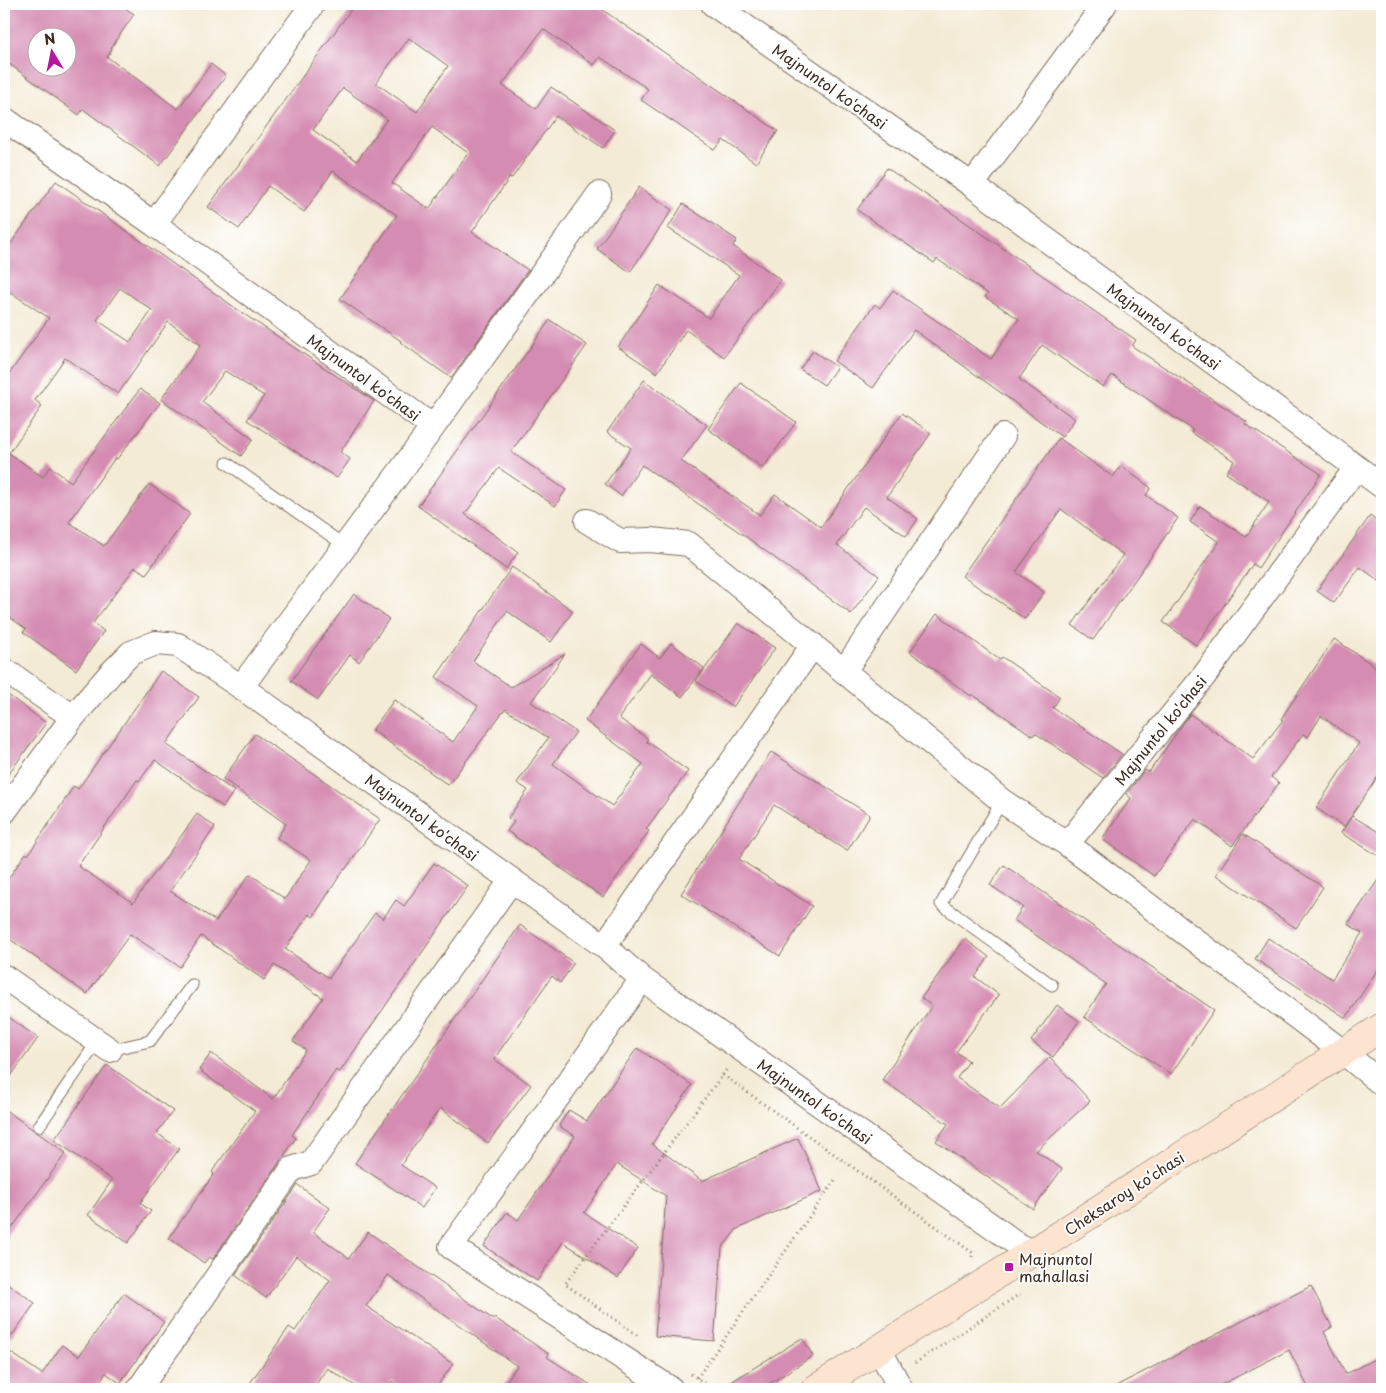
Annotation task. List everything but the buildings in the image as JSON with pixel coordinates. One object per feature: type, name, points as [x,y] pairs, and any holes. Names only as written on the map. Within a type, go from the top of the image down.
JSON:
[{"type":"street","points":[[154,224],[313,4]]},
{"type":"street","name":"Majnuntol ko'chasi","points":[[712,4],[972,184],[1382,486]]},
{"type":"street","points":[[972,184],[1106,4]]},
{"type":"street","name":"Majnuntol ko'chasi","points":[[4,119],[154,224],[433,427],[241,687]]},
{"type":"street","points":[[433,427],[600,194]]},
{"type":"street","points":[[844,671],[1003,436]]},
{"type":"street","name":"Majnuntol ko'chasi","points":[[1068,844],[1204,676],[1356,468]]},
{"type":"street","points":[[587,521],[620,541],[651,540],[689,544],[1002,801],[1068,844],[1343,1052],[1382,1084]]},
{"type":"street","name":"Majnuntol ko'chasi","points":[[4,812],[73,717],[111,672],[131,653],[156,643],[178,645],[241,687],[604,946],[642,979],[1030,1253]]},
{"type":"street","points":[[604,946],[813,646]]},
{"type":"street","points":[[4,670],[73,717]]},
{"type":"street","points":[[139,1389],[292,1169],[311,1163],[511,881]]},
{"type":"street","points":[[4,977],[104,1046]]},
{"type":"street","points":[[642,979],[451,1247],[671,1389]]},
{"type":"street","name":"Cheksaroy koʻchasi","points":[[803,1387],[879,1349],[1382,1027]]},
{"type":"street","points":[[879,1349],[897,1383]]},
{"type":"lane","points":[[227,463],[344,545]]},
{"type":"lane","points":[[1002,801],[941,904],[1052,985]]},
{"type":"lane","points":[[39,1126],[104,1046],[150,1041],[192,985]]},
{"type":"path","points":[[643,1339],[564,1284],[741,1049]]},
{"type":"path","points":[[723,1075],[973,1253],[970,1268]]},
{"type":"path","points":[[698,1378],[837,1177]]},
{"type":"path","points":[[897,1383],[1023,1292]]},
{"type":"path","points":[[690,1373],[713,1389]]},
{"type":"path","points":[[782,1389],[803,1387]]},
{"type":"place","name":"Majnuntol mahallasi","points":[[1009,1267]]}]
